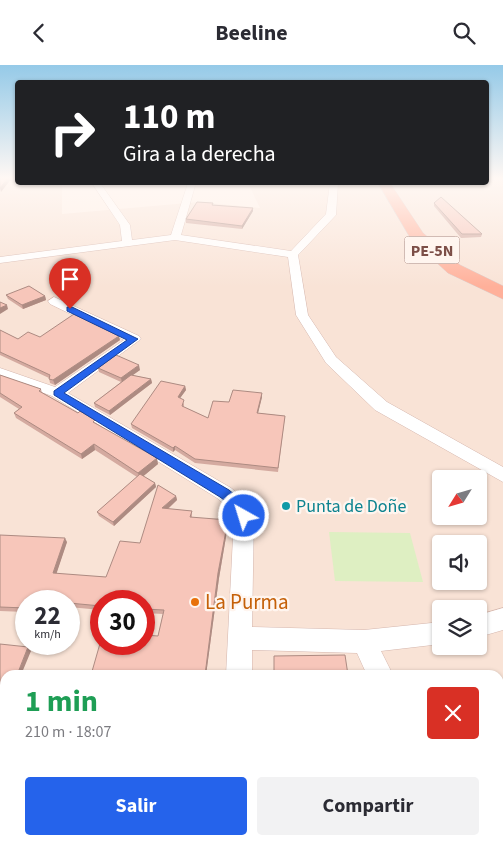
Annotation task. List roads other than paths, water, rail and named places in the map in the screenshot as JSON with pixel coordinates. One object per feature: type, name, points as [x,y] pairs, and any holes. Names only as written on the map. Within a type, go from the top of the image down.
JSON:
[{"type":"highway","name":"PE-5N","points":[[404,214],[417,236],[454,269],[503,293]]},
{"type":"street","points":[[118,214],[125,225],[128,244]]},
{"type":"street","points":[[175,237],[182,214]]},
{"type":"street","points":[[293,255],[331,214]]},
{"type":"street","points":[[0,260],[175,237],[293,255]]},
{"type":"street","points":[[293,255],[302,315],[331,360],[380,406],[503,475]]},
{"type":"street","points":[[54,301],[134,339],[57,393]]},
{"type":"street","points":[[0,372],[57,393],[224,493],[236,503],[244,516],[240,670]]},
{"type":"street","points":[[487,624],[503,619]]},
{"type":"street","points":[[242,638],[364,642],[432,634]]},
{"type":"street","points":[[364,642],[378,670]]},
{"type":"place","name":"Punta de Doñe","points":[[286,506]]},
{"type":"place","name":"La Purma","points":[[195,602]]}]
